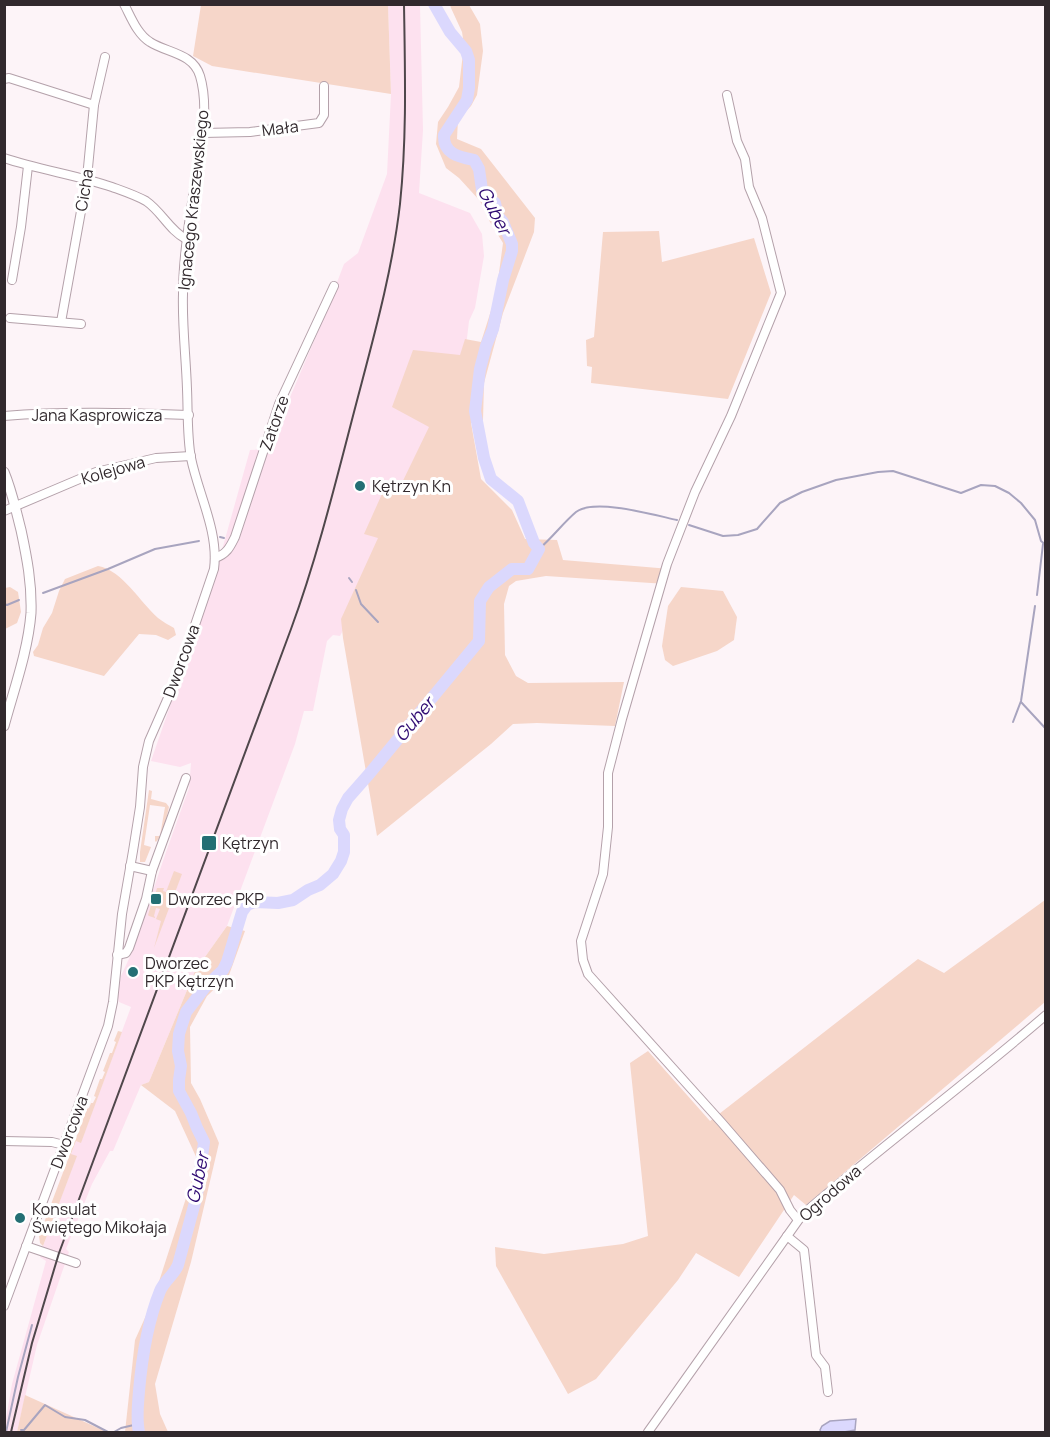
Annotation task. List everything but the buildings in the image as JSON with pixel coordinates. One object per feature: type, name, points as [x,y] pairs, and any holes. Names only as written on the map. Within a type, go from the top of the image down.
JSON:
[{"type":"street","name":"Ignacego Kraszewskiego","points":[[124,4],[139,31],[147,40],[195,64],[201,81],[204,106],[203,133],[186,238],[183,294],[191,456]]},
{"type":"street","name":"Cicha","points":[[61,322],[87,178],[94,105],[105,57]]},
{"type":"street","points":[[4,79],[9,78],[94,105]]},
{"type":"street","name":"Mała","points":[[203,133],[250,132],[319,123],[324,115],[324,86]]},
{"type":"street","points":[[727,95],[737,141],[745,159],[749,187],[762,218],[781,293],[731,416],[695,492],[667,564],[608,773],[608,827],[603,874],[581,941],[583,960],[588,974],[780,1190],[798,1220]]},
{"type":"street","points":[[4,158],[28,166],[87,178],[146,201],[176,234],[186,238]]},
{"type":"street","points":[[12,280],[28,166]]},
{"type":"street","name":"Zatorze","points":[[215,558],[227,551],[235,537],[279,404],[334,286]]},
{"type":"street","points":[[10,318],[81,324]]},
{"type":"street","name":"Jana Kasprowicza","points":[[4,416],[41,413],[189,415]]},
{"type":"street","name":"Dworcowa","points":[[4,1306],[107,1030],[113,1002],[122,914],[140,807],[143,767],[149,741],[178,675],[214,568],[214,543],[191,456]]},
{"type":"street","name":"Kolejowa","points":[[4,512],[96,472],[156,458],[191,456]]},
{"type":"street","points":[[4,472],[15,507],[30,579],[30,615],[20,669],[4,726]]},
{"type":"street","points":[[117,955],[126,953],[129,948],[146,899],[152,871],[186,778]]},
{"type":"street","points":[[130,866],[152,871]]},
{"type":"street","name":"Ogrodowa","points":[[648,1432],[802,1215],[1046,1015]]},
{"type":"street","points":[[4,1141],[52,1142],[64,1145]]},
{"type":"street","points":[[787,1236],[804,1250],[816,1354],[825,1367],[828,1392]]},
{"type":"street","points":[[26,1246],[76,1263]]},
{"type":"shaded area","points":[[201,5],[388,5],[391,94],[212,66],[193,56]]},
{"type":"shaded area","points":[[388,5],[420,5],[423,130],[419,193],[470,213],[482,234],[484,256],[475,308],[469,321],[459,406],[340,636],[333,635],[327,641],[313,711],[304,711],[295,744],[227,926],[195,971],[149,1082],[141,1085],[113,1151],[110,1151],[92,1184],[66,1249],[69,1252],[37,1345],[17,1432],[5,1432],[12,1384],[46,1261],[40,1257],[43,1246],[76,1157],[71,1154],[76,1141],[81,1142],[131,1007],[119,1002],[117,992],[121,976],[133,950],[189,788],[191,763],[180,767],[151,761],[213,582],[250,450],[268,449],[344,264],[358,253],[387,174],[391,94]]},
{"type":"shaded area","points":[[450,5],[469,5],[480,24],[483,51],[477,95],[471,106],[458,119],[457,139],[481,149],[535,218],[534,232],[503,313],[484,383],[483,420],[471,423],[481,479],[512,510],[525,539],[557,540],[563,560],[670,569],[666,584],[546,576],[516,581],[509,586],[504,604],[505,655],[516,676],[528,683],[624,682],[615,726],[513,724],[377,836],[341,619],[378,538],[364,534],[386,485],[398,491],[429,427],[392,407],[413,350],[460,355],[465,339],[481,342],[496,295],[503,243],[480,201],[459,178],[446,168],[436,144],[438,122],[459,87],[464,45],[462,32]]},
{"type":"shaded area","points":[[659,231],[662,262],[754,238],[771,293],[728,399],[591,383],[592,367],[587,366],[586,340],[594,337],[603,232]]},
{"type":"shaded area","points":[[98,566],[123,580],[158,618],[174,628],[176,635],[168,640],[156,635],[139,634],[104,676],[34,656],[33,652],[65,579]]},
{"type":"shaded area","points":[[10,587],[18,592],[21,612],[17,623],[5,629],[5,588]]},
{"type":"shaded area","points":[[681,587],[723,591],[737,617],[734,640],[717,651],[673,666],[665,660],[662,646],[668,606]]},
{"type":"shaded area","points":[[149,790],[152,791],[151,799],[166,803],[169,807],[160,836],[165,807],[150,805],[144,845],[151,847],[145,862],[140,862]]},
{"type":"shaded area","points":[[174,871],[182,874],[154,948],[161,921],[156,919],[160,909],[156,908],[155,918],[148,915],[152,902],[157,902],[158,897],[155,895],[157,888],[164,888],[163,891],[166,892]]},
{"type":"shaded area","points":[[1045,900],[1045,1002],[806,1205],[794,1195],[739,1277],[696,1253],[678,1280],[596,1379],[568,1394],[496,1266],[495,1247],[544,1254],[623,1244],[648,1236],[630,1063],[648,1051],[710,1121],[918,959],[944,973]]},
{"type":"shaded area","points":[[227,926],[245,931],[229,975],[207,996],[190,1027],[191,1083],[219,1143],[191,1262],[155,1384],[160,1414],[168,1432],[125,1432],[135,1340],[153,1300],[198,1161],[175,1111],[141,1085],[149,1082],[195,971]]},
{"type":"shaded area","points":[[118,1031],[122,1032],[81,1143],[76,1141],[71,1154],[77,1156],[43,1246],[39,1236],[87,1109],[96,1097],[94,1096],[105,1072],[103,1071],[112,1053]]},
{"type":"shaded area","points":[[25,1395],[107,1432],[17,1432]]},
{"type":"water","points":[[856,1419],[855,1430],[821,1432],[820,1430],[830,1421]]},
{"type":"waterway","name":"Guber","points":[[139,1432],[137,1417],[139,1391],[148,1328],[160,1291],[178,1265],[197,1195],[204,1142],[179,1091],[181,1066],[178,1051],[179,1034],[186,1012],[206,986],[223,970],[242,912],[247,905],[255,902],[278,903],[293,900],[320,885],[333,874],[344,852],[344,835],[340,829],[339,820],[348,798],[479,641],[480,601],[489,587],[512,569],[528,569],[539,549],[534,543],[518,501],[491,479],[484,458],[475,411],[480,369],[493,329],[512,244],[498,216],[495,203],[482,190],[479,169],[474,160],[453,154],[444,141],[444,135],[467,100],[469,60],[466,51],[450,32],[434,4]]},
{"type":"waterway","points":[[689,525],[723,536],[738,535],[757,529],[780,503],[802,492],[836,480],[893,471],[961,493],[981,485],[995,486],[1009,493],[1021,503],[1035,520],[1041,541],[1046,545]]},
{"type":"waterway","points":[[539,549],[576,512],[585,508],[610,507],[677,520]]},
{"type":"waterway","points":[[220,537],[224,538]]},
{"type":"waterway","points":[[43,593],[155,549],[199,541]]},
{"type":"waterway","points":[[1037,595],[1043,544]]},
{"type":"waterway","points":[[349,578],[352,582]]},
{"type":"waterway","points":[[356,590],[361,604],[378,622]]},
{"type":"waterway","points":[[4,604],[19,600]]},
{"type":"waterway","points":[[1013,722],[1021,701],[1035,606]]},
{"type":"waterway","points":[[1021,702],[1046,729]]},
{"type":"waterway","points":[[6,1432],[32,1325]]},
{"type":"waterway","points":[[21,1430],[24,1430],[45,1405],[65,1417],[85,1420],[108,1432]]},
{"type":"waterway","points":[[114,1432],[138,1424]]},
{"type":"railway","points":[[11,1432],[32,1343],[59,1253],[291,629],[325,521],[381,308],[400,204],[405,129],[404,4]]},
{"type":"place","name":"Kętrzyn Kn","points":[[360,486]]},
{"type":"place","name":"Kętrzyn","points":[[209,843]]},
{"type":"place","name":"Dworzec PKP","points":[[156,899]]},
{"type":"place","name":"Dworzec PKP Kętrzyn","points":[[133,972]]},
{"type":"place","name":"Konsulat Świętego Mikołaja","points":[[20,1218]]}]
